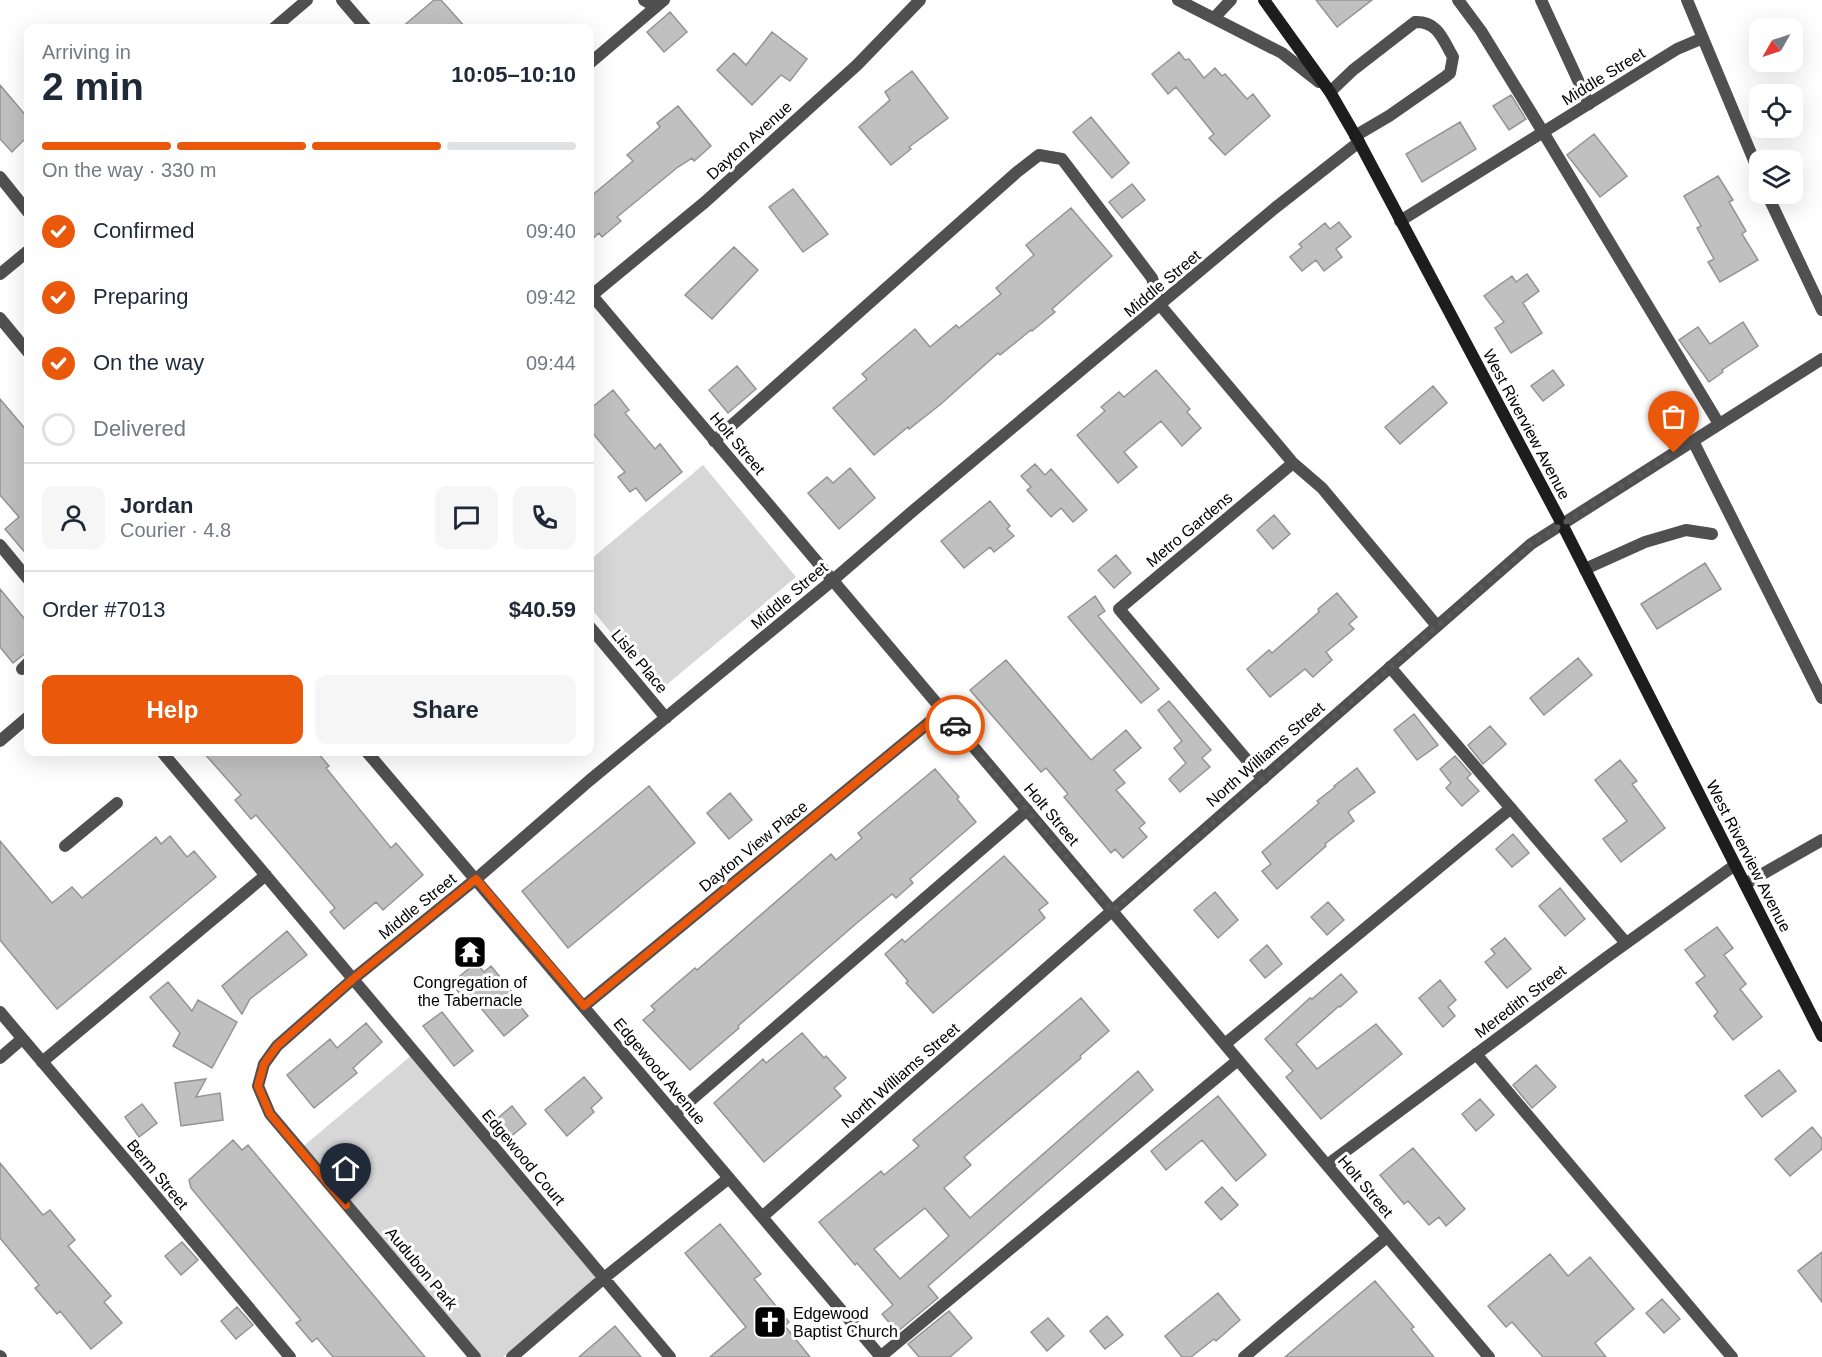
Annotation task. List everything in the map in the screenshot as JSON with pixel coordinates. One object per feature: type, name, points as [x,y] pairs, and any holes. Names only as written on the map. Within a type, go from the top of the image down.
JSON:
[{"type":"street","points":[[279,24],[307,0]]},
{"type":"street","points":[[342,0],[363,24]]},
{"type":"street","points":[[644,0],[660,3]]},
{"type":"street","name":"Dayton Avenue","points":[[594,292],[714,194],[857,65],[920,0]]},
{"type":"street","points":[[1178,0],[1282,53],[1330,92]]},
{"type":"street","points":[[1214,18],[1231,0]]},
{"type":"street","name":"West Riverview Avenue","points":[[1264,0],[1330,92],[1357,139],[1562,524],[1822,1036]]},
{"type":"street","points":[[1458,0],[1481,31],[1719,424]]},
{"type":"street","points":[[1541,0],[1590,104]]},
{"type":"street","points":[[1687,0],[1749,150]]},
{"type":"street","points":[[594,60],[660,3]]},
{"type":"street","name":"Middle Street","points":[[258,1086],[264,1064],[277,1046],[353,979],[476,879],[590,780],[833,580],[1357,139],[1450,73],[1453,57],[1436,28],[1425,21],[1415,22],[1353,70],[1330,92]]},
{"type":"street","name":"Middle Street","points":[[1400,221],[1677,49],[1702,38]]},
{"type":"street","points":[[714,441],[1017,172],[1039,155],[1062,159],[1152,278],[1160,305],[1293,463],[1322,488],[1437,626]]},
{"type":"street","points":[[0,177],[24,207]]},
{"type":"street","points":[[1772,204],[1822,310]]},
{"type":"street","points":[[0,274],[24,254]]},
{"type":"street","name":"Holt Street","points":[[594,298],[1489,1357]]},
{"type":"street","points":[[0,318],[24,347]]},
{"type":"street","name":"North Williams Street","points":[[762,1217],[1531,544],[1822,359]]},
{"type":"street","points":[[1693,441],[1822,698]]},
{"type":"street","name":"Metro Gardens","points":[[1263,779],[1119,609],[1293,463]]},
{"type":"street","points":[[1585,569],[1645,542],[1686,530],[1712,534]]},
{"type":"street","points":[[0,545],[24,574]]},
{"type":"street","name":"Lisle Place","points":[[594,632],[666,718]]},
{"type":"street","points":[[1390,667],[1626,943]]},
{"type":"street","name":"Dayton View Place","points":[[584,1006],[943,711]]},
{"type":"street","points":[[0,741],[24,720]]},
{"type":"street","name":"Edgewood Court","points":[[165,756],[670,1357]]},
{"type":"street","name":"Edgewood Avenue","points":[[370,756],[881,1357]]},
{"type":"street","points":[[65,846],[117,803]]},
{"type":"street","points":[[1225,1044],[1511,808]]},
{"type":"street","points":[[675,1114],[1027,810]]},
{"type":"street","points":[[1745,884],[1822,840]]},
{"type":"street","name":"Meredith Street","points":[[1327,1165],[1735,865]]},
{"type":"street","points":[[42,1062],[266,875]]},
{"type":"street","name":"Berm Street","points":[[0,1012],[290,1357]]},
{"type":"street","points":[[0,1058],[22,1039]]},
{"type":"street","points":[[1476,1054],[1732,1357]]},
{"type":"street","points":[[881,1357],[1238,1060]]},
{"type":"street","name":"Audubon Park","points":[[258,1086],[270,1114],[475,1357]]},
{"type":"street","points":[[512,1357],[604,1278],[729,1178]]},
{"type":"street","points":[[1244,1357],[1387,1237]]},
{"type":"shaded area","points":[[703,465],[796,577],[659,691],[594,612],[594,557]]},
{"type":"shaded area","points":[[412,1055],[599,1277],[503,1357],[475,1357],[300,1149]]},
{"type":"building","points":[[434,0],[441,0],[462,24],[406,24]]},
{"type":"building","points":[[1316,0],[1372,0],[1337,27]]},
{"type":"building","points":[[670,12],[687,32],[664,52],[647,32]]},
{"type":"building","points":[[772,32],[807,59],[790,81],[781,75],[752,105],[717,70],[734,53],[746,65]]},
{"type":"building","points":[[1179,52],[1185,60],[1189,59],[1204,78],[1215,68],[1222,76],[1225,74],[1247,99],[1253,94],[1270,116],[1225,155],[1209,138],[1214,134],[1176,87],[1168,94],[1152,74]]},
{"type":"building","points":[[912,71],[948,118],[909,147],[911,149],[891,165],[859,127],[890,100],[885,92]]},
{"type":"building","points":[[0,85],[24,113],[24,140],[12,152],[0,139]]},
{"type":"building","points":[[1511,95],[1526,119],[1509,130],[1493,106]]},
{"type":"building","points":[[678,106],[711,146],[694,161],[692,158],[678,167],[617,217],[621,221],[602,237],[599,233],[594,237],[594,194],[633,161],[627,155],[660,127],[657,123]]},
{"type":"building","points":[[1091,117],[1129,163],[1112,178],[1073,132]]},
{"type":"building","points":[[1460,122],[1476,149],[1422,182],[1406,154]]},
{"type":"building","points":[[1594,134],[1627,176],[1600,197],[1567,155]]},
{"type":"building","points":[[1718,176],[1733,200],[1729,202],[1746,231],[1742,234],[1758,260],[1720,282],[1708,262],[1714,259],[1697,228],[1701,226],[1684,196]]},
{"type":"building","points":[[1132,184],[1145,200],[1122,218],[1109,202]]},
{"type":"building","points":[[793,189],[828,234],[803,252],[769,207]]},
{"type":"building","points":[[1071,208],[1112,256],[1052,309],[1055,312],[1000,355],[998,353],[941,404],[874,455],[833,408],[867,379],[862,374],[915,329],[930,347],[956,325],[959,328],[1001,294],[996,288],[1034,255],[1026,245]]},
{"type":"building","points":[[1339,222],[1351,237],[1336,249],[1342,257],[1324,271],[1316,260],[1302,271],[1290,257],[1302,247],[1299,244],[1325,223],[1330,229]]},
{"type":"building","points":[[734,247],[758,270],[712,319],[685,295]]},
{"type":"building","points":[[1527,274],[1539,291],[1523,303],[1542,333],[1511,353],[1495,328],[1504,322],[1484,296],[1512,276],[1516,282]]},
{"type":"building","points":[[1743,322],[1758,346],[1722,370],[1723,372],[1709,382],[1679,340],[1698,327],[1710,344]]},
{"type":"building","points":[[737,366],[756,389],[728,413],[709,390]]},
{"type":"building","points":[[1156,370],[1190,409],[1187,412],[1201,428],[1182,446],[1161,421],[1124,452],[1137,467],[1118,483],[1077,435],[1105,411],[1101,407],[1119,392],[1124,397]]},
{"type":"building","points":[[1553,370],[1564,385],[1543,401],[1531,386]]},
{"type":"building","points":[[1433,386],[1447,403],[1400,444],[1385,427]]},
{"type":"building","points":[[613,390],[629,410],[625,413],[655,449],[660,444],[682,472],[646,501],[636,488],[630,492],[618,477],[625,472],[594,435],[594,406]]},
{"type":"building","points":[[0,399],[24,427],[24,551],[5,529],[19,517],[0,495]]},
{"type":"building","points":[[1035,464],[1045,475],[1051,469],[1087,510],[1073,522],[1061,508],[1051,517],[1027,490],[1031,487],[1021,476]]},
{"type":"building","points":[[850,468],[875,498],[839,529],[808,493],[827,477],[833,483]]},
{"type":"building","points":[[990,501],[1010,526],[1007,529],[1014,536],[994,552],[990,547],[964,568],[941,541]]},
{"type":"building","points":[[1274,515],[1290,534],[1273,549],[1257,530]]},
{"type":"building","points":[[1116,555],[1131,573],[1114,588],[1098,570]]},
{"type":"building","points":[[1705,563],[1721,589],[1657,629],[1641,604]]},
{"type":"building","points":[[0,589],[24,618],[24,654],[13,663],[0,647]]},
{"type":"building","points":[[1337,593],[1357,617],[1349,624],[1354,629],[1326,652],[1332,660],[1313,677],[1305,669],[1270,697],[1247,669],[1269,650],[1272,653]]},
{"type":"building","points":[[1095,596],[1105,611],[1098,616],[1159,689],[1141,703],[1068,617]]},
{"type":"building","points":[[1578,658],[1592,675],[1544,715],[1530,698]]},
{"type":"building","points":[[1006,660],[1091,760],[1126,730],[1141,748],[1114,770],[1125,783],[1116,790],[1145,823],[1139,828],[1147,837],[1123,858],[1115,849],[1111,853],[1064,797],[1068,794],[1046,768],[1041,772],[970,690]]},
{"type":"building","points":[[1169,701],[1211,750],[1202,758],[1210,767],[1180,792],[1169,779],[1186,763],[1174,748],[1182,741],[1158,710]]},
{"type":"building","points":[[1414,714],[1438,745],[1417,760],[1394,730]]},
{"type":"building","points":[[1490,726],[1506,744],[1483,764],[1468,745]]},
{"type":"building","points":[[207,756],[320,756],[329,766],[326,768],[391,848],[396,843],[423,875],[383,910],[376,902],[344,929],[330,912],[335,908],[256,815],[251,819],[235,800],[241,795]]},
{"type":"building","points":[[1455,756],[1471,774],[1467,778],[1479,791],[1462,806],[1446,788],[1451,783],[1440,769]]},
{"type":"building","points":[[1620,760],[1637,781],[1632,784],[1665,828],[1621,862],[1603,839],[1627,821],[1595,780]]},
{"type":"building","points":[[1357,768],[1375,792],[1348,812],[1354,821],[1325,844],[1326,846],[1277,889],[1262,871],[1271,864],[1262,852]]},
{"type":"building","points":[[935,769],[959,797],[957,799],[976,822],[910,879],[913,883],[896,898],[892,894],[858,922],[690,1070],[643,1020],[655,1010],[651,1006],[695,968],[697,970],[831,854],[836,860],[862,838],[858,833]]},
{"type":"building","points":[[649,786],[695,843],[568,948],[522,891]]},
{"type":"building","points":[[730,793],[752,820],[729,839],[707,813]]},
{"type":"building","points":[[1513,834],[1529,853],[1512,867],[1496,849]]},
{"type":"building","points":[[170,836],[187,857],[194,851],[216,877],[57,1009],[0,940],[0,841],[52,903],[72,887],[82,898],[156,837],[161,844]]},
{"type":"building","points":[[1004,856],[1048,903],[1039,910],[1045,918],[933,1013],[906,983],[908,981],[885,954],[902,939],[905,942]]},
{"type":"building","points":[[1560,888],[1585,919],[1565,936],[1539,906]]},
{"type":"building","points":[[1215,892],[1238,920],[1218,938],[1194,910]]},
{"type":"building","points":[[1328,902],[1344,920],[1327,935],[1311,917]]},
{"type":"building","points":[[1717,927],[1733,948],[1724,955],[1746,984],[1740,989],[1762,1017],[1733,1040],[1714,1016],[1718,1012],[1696,983],[1705,976],[1685,950]]},
{"type":"building","points":[[287,931],[307,955],[250,999],[242,1014],[222,986]]},
{"type":"building","points":[[1505,938],[1531,969],[1507,988],[1485,962],[1495,954],[1491,949]]},
{"type":"building","points":[[1267,945],[1282,964],[1265,978],[1250,960]]},
{"type":"building","points":[[476,963],[484,972],[491,966],[522,1004],[520,1006],[528,1016],[504,1036],[476,1002],[471,1007],[451,983]]},
{"type":"building","points":[[1341,974],[1357,992],[1296,1044],[1317,1069],[1376,1024],[1402,1054],[1321,1119],[1286,1077],[1293,1071],[1265,1039],[1310,998],[1312,999]]},
{"type":"building","points":[[1440,980],[1456,1000],[1448,1007],[1455,1016],[1443,1027],[1419,998]]},
{"type":"building","points":[[168,982],[192,1011],[198,1000],[237,1022],[212,1068],[173,1046],[180,1033],[150,997]]},
{"type":"building","points":[[1081,998],[1109,1031],[1080,1056],[1081,1058],[964,1157],[971,1165],[944,1188],[970,1218],[1138,1071],[1153,1090],[928,1286],[938,1298],[897,1332],[882,1314],[893,1305],[819,1222],[881,1171],[884,1175],[919,1146],[913,1140]],"holes":[[[925,1208],[949,1236],[900,1279],[874,1249]]]},
{"type":"building","points":[[442,1012],[473,1051],[454,1066],[423,1026]]},
{"type":"building","points":[[366,1023],[382,1042],[353,1068],[357,1073],[314,1108],[287,1075],[330,1039],[337,1048]]},
{"type":"building","points":[[802,1033],[846,1078],[834,1088],[841,1096],[764,1162],[714,1103],[763,1059],[766,1063]]},
{"type":"building","points":[[1536,1065],[1556,1087],[1532,1108],[1513,1085]]},
{"type":"building","points":[[1779,1070],[1796,1091],[1762,1117],[1745,1096]]},
{"type":"building","points":[[584,1077],[602,1098],[591,1108],[594,1112],[567,1136],[545,1110]]},
{"type":"building","points":[[206,1079],[196,1097],[220,1093],[223,1120],[181,1126],[175,1083]]},
{"type":"building","points":[[1218,1096],[1266,1155],[1236,1181],[1202,1140],[1166,1170],[1151,1151]]},
{"type":"building","points":[[1480,1099],[1494,1115],[1476,1131],[1462,1114]]},
{"type":"building","points":[[142,1104],[157,1123],[139,1137],[125,1117]]},
{"type":"building","points":[[512,1106],[526,1124],[508,1139],[494,1121]]},
{"type":"building","points":[[1812,1127],[1822,1139],[1822,1149],[1790,1176],[1775,1159]]},
{"type":"building","points":[[233,1140],[242,1150],[248,1145],[425,1357],[333,1357],[317,1338],[312,1342],[296,1323],[301,1320],[191,1188],[189,1180]]},
{"type":"building","points":[[1413,1148],[1465,1209],[1446,1226],[1439,1217],[1429,1225],[1408,1201],[1404,1204],[1380,1175]]},
{"type":"building","points":[[0,1163],[43,1215],[50,1210],[75,1240],[68,1246],[111,1296],[104,1302],[122,1323],[91,1349],[60,1311],[57,1314],[35,1288],[39,1285],[0,1238]]},
{"type":"building","points":[[1222,1187],[1238,1205],[1221,1220],[1205,1202]]},
{"type":"building","points":[[720,1224],[761,1274],[754,1279],[789,1322],[785,1326],[810,1357],[710,1357],[746,1327],[685,1253]]},
{"type":"building","points":[[182,1242],[198,1260],[181,1275],[165,1256]]},
{"type":"building","points":[[1822,1252],[1822,1302],[1798,1271]]},
{"type":"building","points":[[1550,1254],[1568,1276],[1590,1257],[1634,1309],[1595,1343],[1606,1357],[1543,1357],[1512,1322],[1506,1327],[1488,1306]]},
{"type":"building","points":[[1375,1281],[1414,1327],[1411,1329],[1434,1357],[1285,1357]]},
{"type":"building","points":[[1218,1293],[1240,1320],[1216,1341],[1214,1339],[1191,1357],[1182,1357],[1165,1336]]},
{"type":"building","points":[[1662,1299],[1680,1319],[1664,1333],[1646,1313]]},
{"type":"building","points":[[237,1307],[253,1325],[236,1339],[221,1321]]},
{"type":"building","points":[[949,1311],[972,1338],[950,1357],[919,1357],[908,1344]]},
{"type":"building","points":[[1107,1316],[1123,1335],[1105,1349],[1090,1331]]},
{"type":"building","points":[[1048,1318],[1064,1336],[1047,1351],[1031,1332]]},
{"type":"building","points":[[615,1326],[641,1357],[579,1357]]},
{"type":"way so far","points":[[955,725],[1112,911],[1531,544],[1674,453]]},
{"type":"place","name":"Congregation of the Tabernacle","points":[[470,952]]},
{"type":"place","name":"Edgewood Baptist Church","points":[[770,1322]]},
{"type":"route","points":[[346,1205],[270,1114],[258,1086],[264,1064],[277,1046],[353,979],[476,879],[584,1006],[943,711],[955,725]]}]
